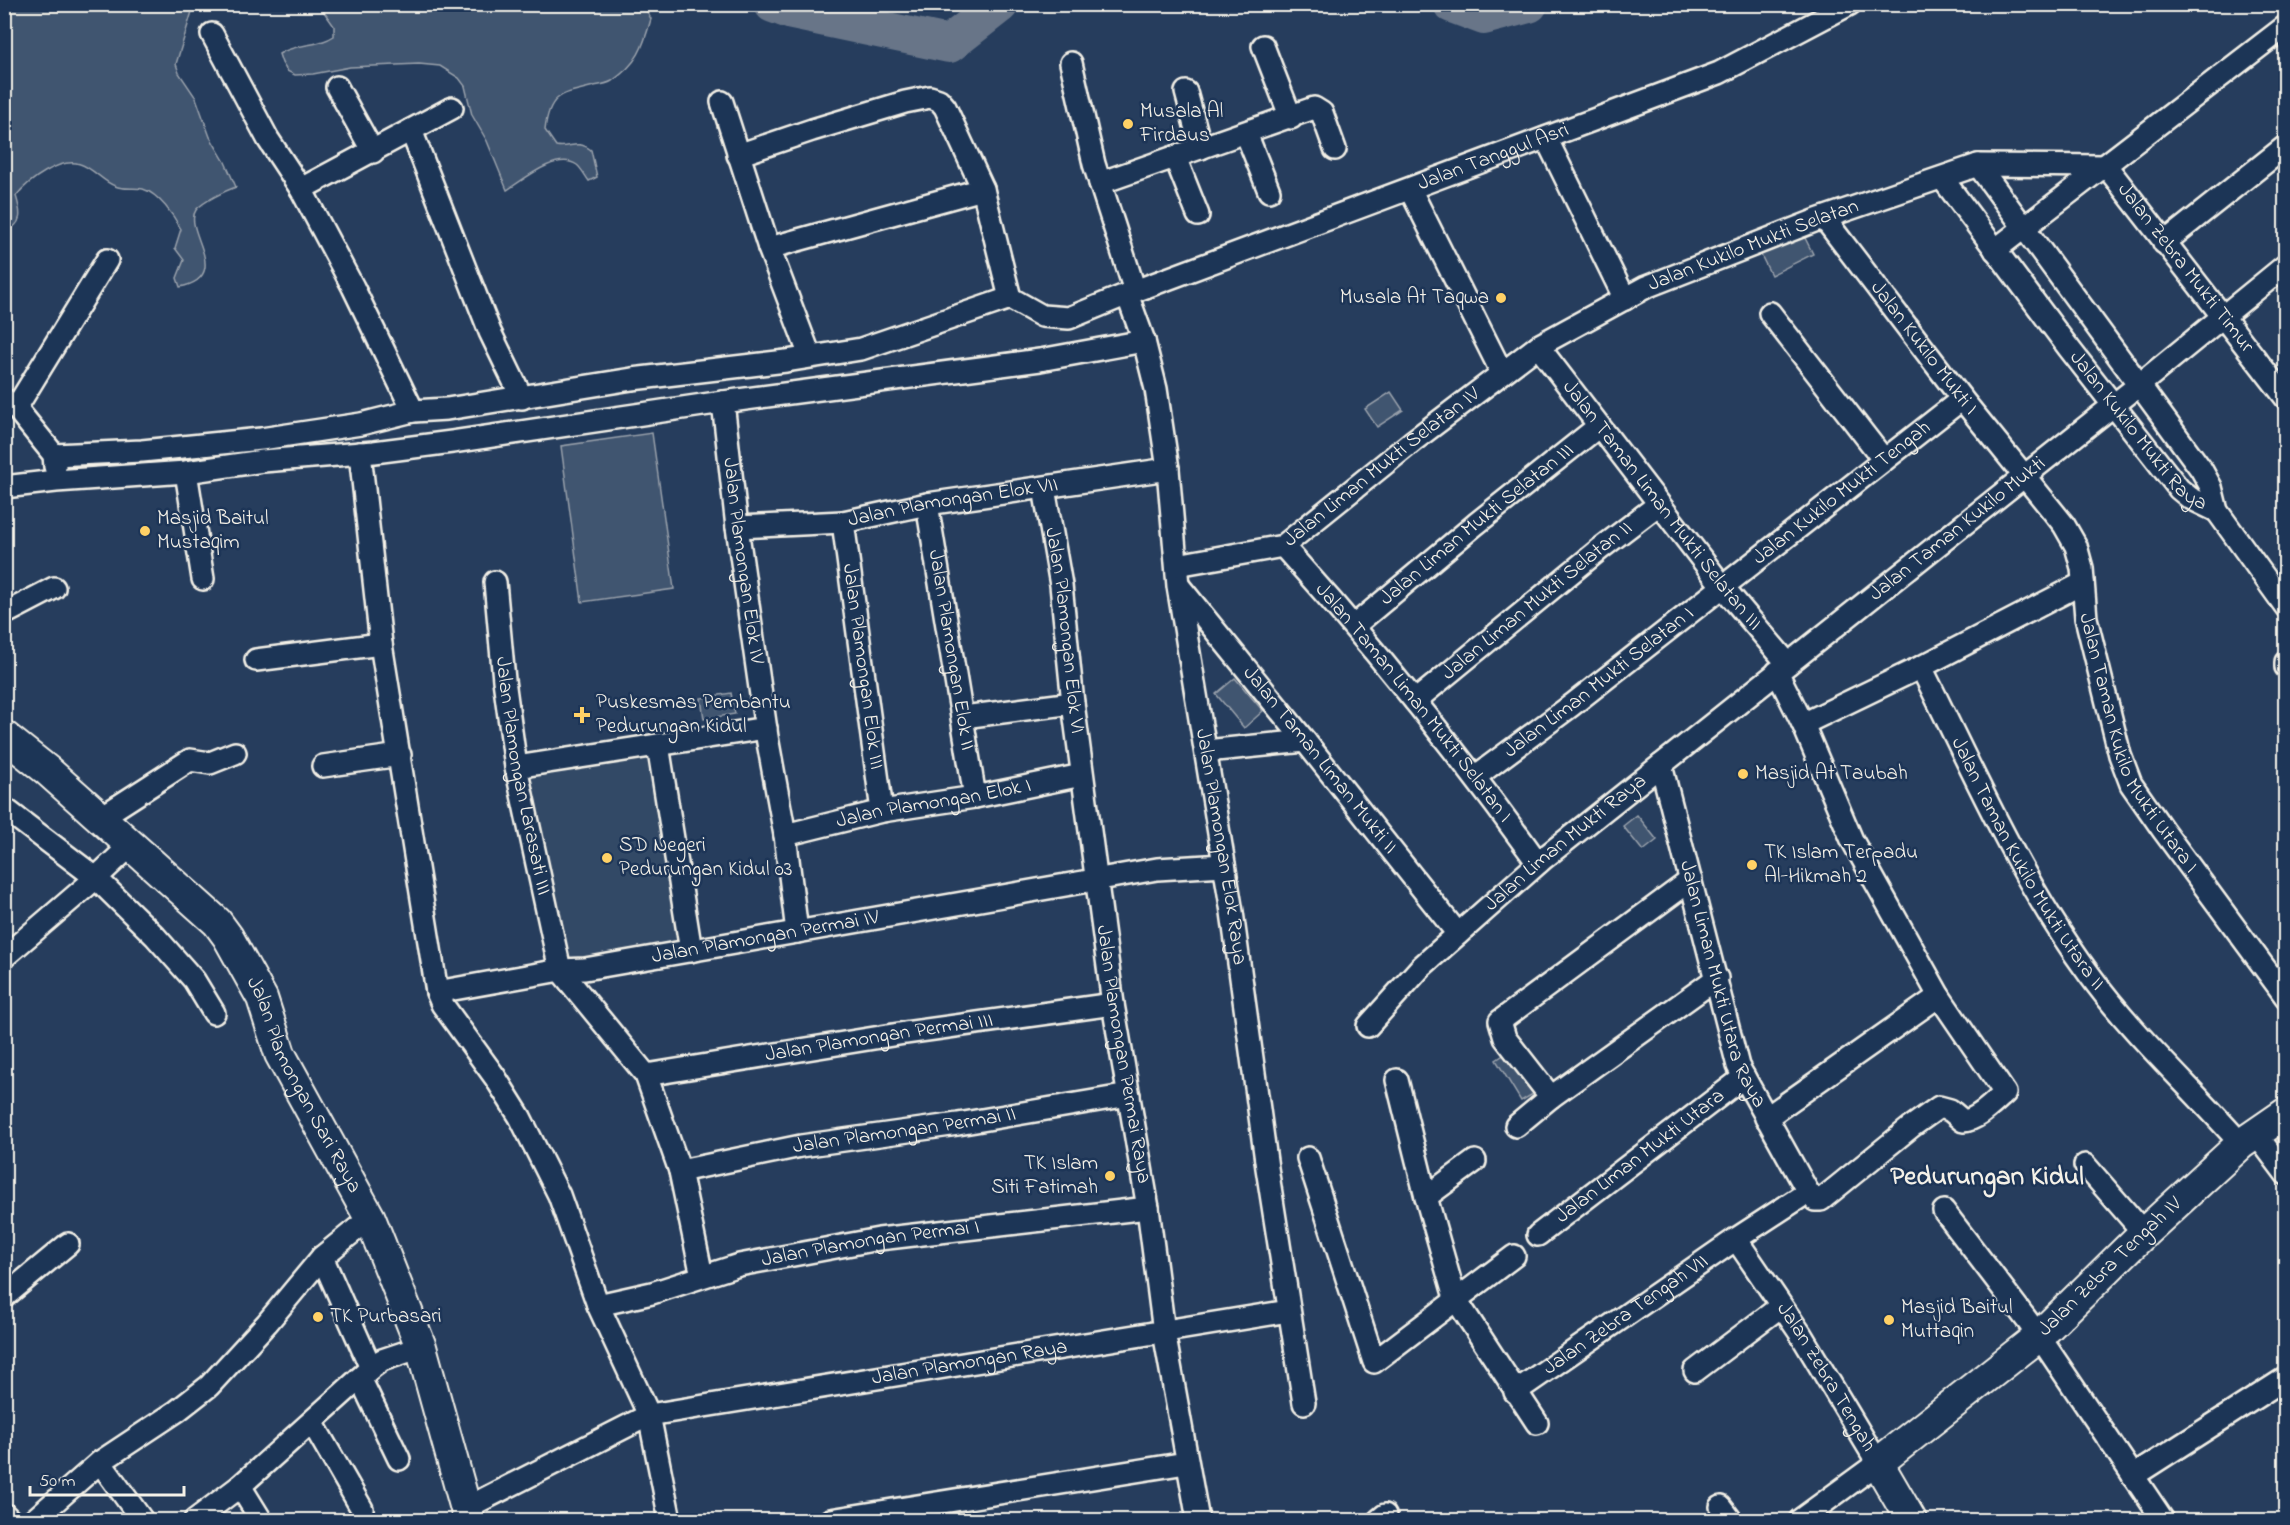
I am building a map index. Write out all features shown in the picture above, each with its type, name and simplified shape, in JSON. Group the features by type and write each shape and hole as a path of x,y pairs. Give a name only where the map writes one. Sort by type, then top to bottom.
{"street":[{"name":"Jalan Tanggul Asri","path":"1010,298 1042,316 1069,318 1719,73 1850,4"},
{"path":"1995,250 2286,26"},
{"path":"212,34 268,139 301,189 352,286 413,411"},
{"path":"1263,46 1291,118"},
{"name":"Jalan Plamongan Elok Raya","path":"1071,63 1100,183 1156,390 1168,469 1177,575 1224,865 1304,1403"},
{"path":"337,87 373,152"},
{"path":"1186,92 1201,148"},
{"path":"54,454 142,451 261,439 361,424 413,411 447,409 632,379 861,349 1010,298 983,189 945,107 939,100 930,97 905,102 738,155"},
{"path":"722,102 769,248 810,356"},
{"path":"301,189 452,108"},
{"path":"1100,183 1291,118 1314,108 1319,110 1335,149"},
{"path":"411,130 490,332 522,398"},
{"path":"1246,133 1269,191"},
{"path":"1546,138 1625,299"},
{"path":"2164,243 2286,146"},
{"path":"1175,157 1198,215"},
{"path":"1978,165 2106,166"},
{"name":"Jalan Kukilo Mukti Selatan","path":"1538,346 1646,287 1824,218 1978,165"},
{"name":"Jalan Kukilo Mukti Raya","path":"1978,165 2201,469 2211,487 2217,511"},
{"name":"Jalan Zebra Mukti Timur","path":"2106,166 2164,243 2284,391"},
{"name":"Jalan Kukilo Mukti Raya","path":"1942,178 2068,347 2179,489 2190,498 2217,511"},
{"path":"769,248 983,189"},
{"path":"1410,189 1502,373"},
{"name":"Jalan Kukilo Mukti I","path":"1824,218 1962,399 2024,476"},
{"path":"56,481 54,454 10,404 107,260"},
{"name":"Jalan Taman Kukilo Mukti","path":"1783,668 2286,265"},
{"path":"1770,313 1884,460"},
{"path":"4,487 186,472 263,461 452,442 723,402 1040,360 1144,341"},
{"name":"Jalan Liman Mukti Selatan IV","path":"1177,575 1283,546 1413,441 1538,346"},
{"name":"Jalan Taman Liman Mukti Selatan III","path":"1538,346 1783,668 1803,724 1851,840 1939,996 2005,1093 1973,1119 1967,1121 1959,1119 1950,1110 1939,1107 1821,1200 1817,1201 1808,1192"},
{"path":"861,349 867,384"},
{"name":"Jalan Kukilo Mukti Tengah","path":"1723,587 1962,399"},
{"name":"Jalan Plamongan Elok IV","path":"723,402 736,527 766,728 785,835 797,932"},
{"path":"447,409 452,442"},
{"name":"Jalan Liman Mukti Selatan III","path":"1355,625 1599,426"},
{"path":"360,453 381,644 437,992 442,1004 495,1077 520,1117 559,1195 598,1305 649,1415 670,1521"},
{"name":"Jalan Plamongan Elok VII","path":"736,527 843,522 927,504 1168,469"},
{"path":"186,472 202,579"},
{"name":"Jalan Taman Kukilo Mukti Utara I","path":"2024,476 2064,525 2076,546 2082,568 2086,618 2120,755 2132,784 2163,830 2286,997"},
{"name":"Jalan Plamongan Elok VI","path":"1044,488 1061,585 1072,703 1082,775"},
{"name":"Jalan Plamongan Elok II","path":"927,504 975,798"},
{"name":"Jalan Liman Mukti Selatan II","path":"1415,701 1600,549 1659,504"},
{"path":"2217,511 2286,607"},
{"name":"Jalan Plamongan Elok III","path":"843,522 882,811"},
{"name":"Jalan Taman Liman Mukti Selatan I","path":"1283,546 1355,625 1475,777 1538,863"},
{"name":"Jalan Taman Liman Mukti II","path":"1177,575 1458,934"},
{"name":"Jalan Plamongan Larasati III","path":"495,582 516,767 560,970"},
{"path":"1803,724 1921,667 2083,583"},
{"name":"Jalan Liman Mukti Selatan I","path":"1475,777 1572,705 1723,587"},
{"path":"4,614 54,588"},
{"path":"256,660 381,644"},
{"path":"2286,662 2286,667"},
{"name":"Jalan Taman Kukilo Mukti Utara II","path":"1921,667 2044,909 2090,976 2172,1072 2286,1174"},
{"name":"Jalan Liman Mukti Raya","path":"1368,1026 1422,967 1538,863 1783,668"},
{"path":"963,717 1072,703"},
{"path":"516,767 766,728"},
{"name":"Jalan Plamongan Sari Raya","path":"4,736 48,771 217,922 228,937 262,998 280,1054 370,1218 468,1514"},
{"path":"1206,751 1305,741"},
{"path":"658,745 692,951"},
{"path":"100,818 190,760 210,763 235,753"},
{"path":"323,766 400,755"},
{"name":"Jalan Liman Mukti Utara Raya","path":"1661,765 1738,1066 1808,1192"},
{"name":"Jalan Plamongan Elok I","path":"785,835 882,811 975,798 1082,775"},
{"name":"Jalan Plamongan Permai Raya","path":"1082,775 1113,1004 1148,1208 1164,1332 1198,1521"},
{"path":"4,808 96,878 155,936 194,980 214,1013"},
{"path":"4,957 131,845"},
{"name":"Jalan Plamongan Permai IV","path":"437,992 560,970 585,969 692,951 1156,869 1224,865"},
{"path":"1551,1097 1505,1038 1500,1021 1691,880"},
{"path":"560,970 646,1075 680,1171 702,1276"},
{"path":"1516,1126 1551,1097 1717,978"},
{"path":"1766,1118 1939,996"},
{"name":"Jalan Plamongan Permai III","path":"646,1075 905,1033 1113,1004"},
{"name":"Jalan Liman Mukti Utara","path":"1538,1235 1744,1077"},
{"path":"1396,1080 1455,1298 1536,1423"},
{"name":"Jalan Plamongan Permai II","path":"680,1171 801,1146 958,1124 1129,1095"},
{"name":"Jalan Zebra Tengah IV","path":"1878,1463 2039,1336 2144,1233 2248,1139 2286,1113"},
{"path":"1308,1158 1374,1362 1455,1298 1514,1256"},
{"path":"1426,1197 1475,1161"},
{"path":"2085,1165 2144,1233"},
{"name":"Jalan Zebra Tengah VII","path":"1515,1392 1808,1192"},
{"name":"Jalan Plamongan Permai I","path":"598,1305 652,1293 739,1264 879,1239 1148,1208"},
{"path":"1944,1211 2039,1336 2102,1426 2163,1521"},
{"path":"34,1521 100,1462 177,1411 209,1386 267,1323 322,1257 370,1218"},
{"name":"Jalan Zebra Tengah","path":"1736,1239 1781,1306 1911,1521"},
{"path":"4,1297 68,1244"},
{"path":"322,1257 371,1368 399,1459"},
{"path":"1695,1371 1781,1306"},
{"name":"Jalan Plamongan Raya","path":"468,1514 649,1415 1289,1311"},
{"path":"195,1521 240,1486 371,1368 413,1350"},
{"path":"2133,1476 2286,1378"},
{"path":"312,1422 362,1509"},
{"path":"100,1462 142,1521"},
{"path":"830,1521 1186,1463"},
{"path":"1800,1521 1878,1463"},
{"path":"240,1486 261,1521"},
{"path":"4,1514 10,1521"}],"shaded area":[{"path":"5,4 194,5 176,64 179,73 196,98 210,137 236,187 221,193 196,210 195,229 205,263 203,273 196,281 180,287 177,278 184,260 175,248 181,229 160,200 143,189 122,188 111,184 80,164 63,164 54,167 28,184 16,196 20,213 18,222 5,231"},
{"path":"643,4 651,19 642,47 634,61 610,82 565,94 554,102 547,118 545,130 556,146 581,145 591,150 597,177 589,181 577,165 560,162 540,168 507,190 487,141 472,115 465,86 459,78 440,66 419,64 350,67 295,75 287,71 279,54 334,36 334,26 319,5"},
{"path":"1801,230 1813,254 1771,275 1759,251"},
{"path":"1391,392 1403,410 1377,427 1365,409"},
{"path":"652,433 674,589 582,602 561,446"},
{"path":"1235,678 1263,711 1244,728 1216,694"},
{"path":"731,693 735,714 704,719 701,698"},
{"name":"SD Negeri Pedurungan Kidul 03","path":"654,756 686,944 563,965 525,773"},
{"path":"1637,815 1657,840 1643,851 1623,826"},
{"path":"1508,1052 1533,1094 1521,1101 1496,1060"}],"waterway":[{"path":"773,4 792,11 949,44 1000,4"},
{"path":"1452,4 1484,16 1529,4"}],"place":[{"name":"Musala Al Firdaus","path":"1128,124"},
{"name":"Musala At Taqwa","path":"1501,298"},
{"name":"Masjid Baitul Mustaqim","path":"145,531"},
{"name":"Puskesmas Pembantu Pedurungan Kidul","path":"582,715"},
{"name":"Masjid At Taubah","path":"1743,774"},
{"name":"SD Negeri Pedurungan Kidul 03","path":"607,858"},
{"name":"TK Islam Terpadu Al-Hikmah 2","path":"1752,865"},
{"name":"TK Islam Siti Fatimah","path":"1110,1176"},
{"name":"TK Purbasari","path":"318,1317"},
{"name":"Masjid Baitul Muttaqin","path":"1889,1320"}],"district":[{"name":"Pedurungan Kidul","path":"1987,1177"}]}
